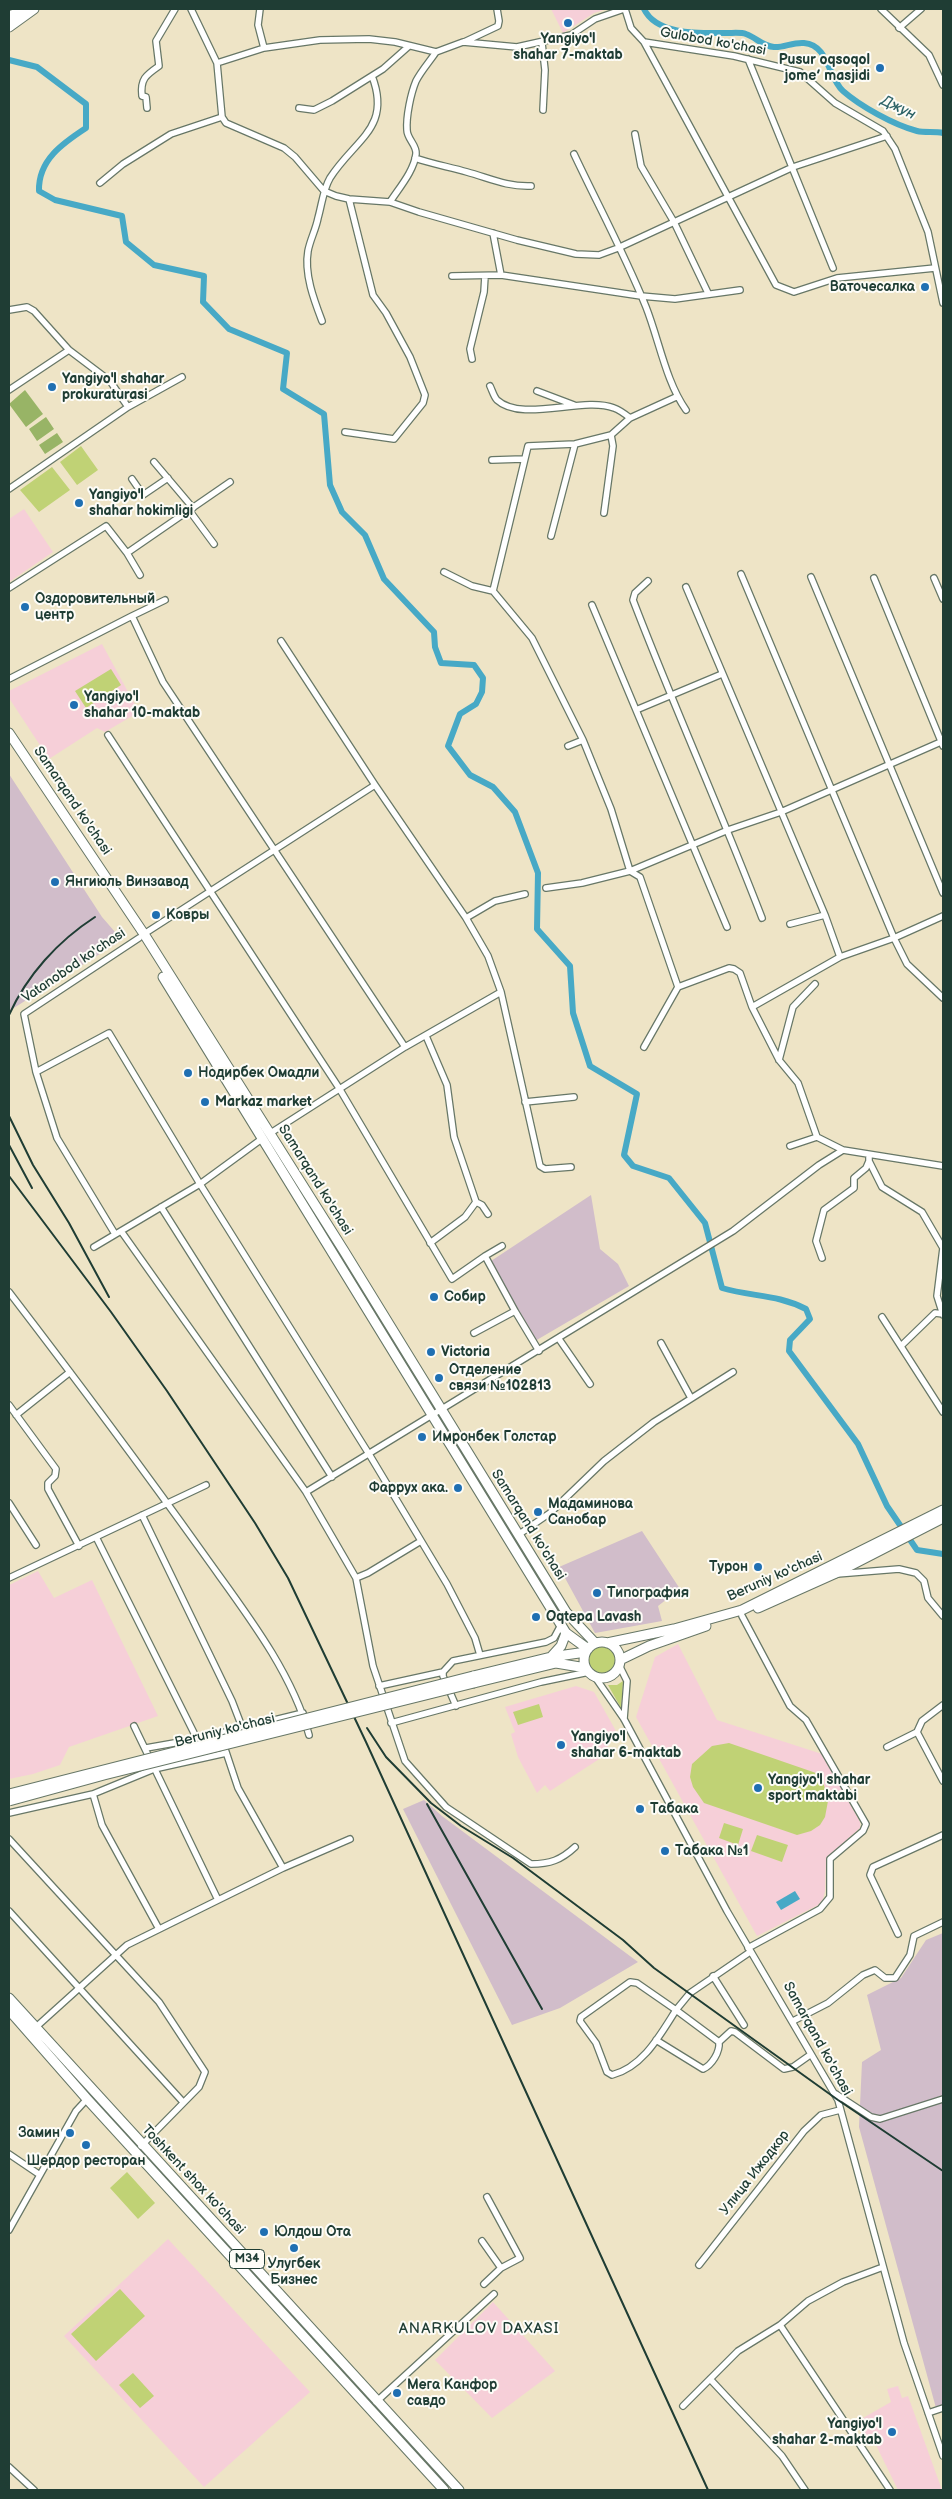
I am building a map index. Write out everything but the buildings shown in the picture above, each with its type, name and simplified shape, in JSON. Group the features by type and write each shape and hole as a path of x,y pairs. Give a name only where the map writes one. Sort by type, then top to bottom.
{"main road":[{"path":"9,16 28,9"},
{"path":"10,27 34,9"},
{"name":"Samarqand ko'chasi","path":"9,733 141,936 590,1648"},
{"name":"Samarqand ko'chasi","path":"9,743 141,936"},
{"name":"Samarqand ko'chasi","path":"266,1136 432,1414 552,1606 564,1629 590,1648"},
{"name":"Beruniy ko'chasi","path":"9,1794 474,1680 556,1663 590,1672 601,1678 612,1675 620,1662 657,1643 742,1616 922,1525 943,1510"},
{"name":"Beruniy ko'chasi","path":"922,1525 943,1518"},
{"name":"Beruniy ko'chasi","path":"9,1801 474,1680 551,1657 607,1643 674,1630 742,1610 832,1571"},
{"path":"551,1657 561,1646 564,1629"},
{"path":"607,1643 616,1649 620,1662"},
{"path":"590,1648 590,1672"},
{"name":"Toshkent shox ko'chasi","path":"9,1998 141,2146 459,2490"},
{"name":"Toshkent shox ko'chasi","path":"9,2010 87,2099 444,2490"}],"street":[{"path":"147,108 146,97 142,96 140,84 144,77 159,66 156,41 175,9"},
{"path":"190,9 210,45 217,63 222,117 234,128 284,148 295,157 324,191 349,200 390,202 494,233 576,254 599,255 618,248 793,167 887,136"},
{"path":"260,9 258,25 264,48"},
{"path":"217,63 264,48 320,40 369,39 436,52 496,28 499,22 497,9"},
{"path":"463,42 503,47 542,43 571,35 595,19 624,9"},
{"name":"Gulobod ko'chasi","path":"624,9 631,28 644,42 748,59 805,74 835,103 887,136 895,149 928,232 943,303"},
{"path":"882,9 899,28 929,55 943,85"},
{"path":"899,28 921,9"},
{"path":"644,42 772,281 781,288 802,291 837,278 935,268"},
{"path":"542,43 545,70 543,110"},
{"path":"299,108 318,108 372,76 402,54 409,46"},
{"path":"390,202 406,178 415,158 416,150 408,138 408,116 416,81 436,52"},
{"path":"748,59 833,268"},
{"path":"322,321 312,294 308,252 324,191 330,178 353,147 373,127 379,99 372,76"},
{"path":"100,183 123,164 171,134 222,117"},
{"path":"635,134 640,166 674,222 708,293"},
{"path":"574,154 641,296 658,338 676,396 686,410"},
{"path":"415,158 440,167 467,172 500,183 518,187 531,186"},
{"path":"345,432 394,438 423,403 425,395 410,357 386,313 373,295 349,200"},
{"path":"494,233 501,275"},
{"path":"452,276 501,275 641,296 676,299 740,290"},
{"path":"472,359 470,349 484,292 485,276"},
{"path":"9,310 22,307 31,309 69,350 110,381 128,407"},
{"path":"9,390 69,350"},
{"path":"9,489 128,407 182,377"},
{"path":"490,386 496,399 509,407 526,410 576,406 612,407 630,418"},
{"path":"537,391 576,406"},
{"path":"493,591 526,449 532,444 574,444 611,434 630,418 676,396"},
{"path":"604,513 613,446 611,434"},
{"path":"552,536 574,444"},
{"path":"492,460 523,459"},
{"path":"154,462 191,509 214,544"},
{"path":"132,479 144,496 168,478"},
{"path":"127,553 230,482"},
{"path":"9,588 106,526 127,553 140,575"},
{"path":"444,572 472,586 493,591 532,638 583,740 611,809 630,870 640,878 678,987"},
{"path":"741,574 894,938 907,964 943,998"},
{"path":"811,577 943,893"},
{"path":"546,888 582,883 630,870 728,830 781,812 943,743 874,578"},
{"path":"934,578 943,600"},
{"path":"648,581 635,593 633,600 670,695 728,830 762,918"},
{"path":"686,587 825,915 840,957"},
{"path":"9,679 165,600"},
{"path":"592,605 726,927"},
{"path":"132,616 163,682 273,852 405,1047"},
{"path":"281,641 375,785 466,918 488,956 501,992 540,1166 545,1169 571,1167"},
{"path":"636,710 722,674"},
{"path":"108,735 339,1088 452,1279 502,1246"},
{"path":"568,746 583,740"},
{"name":"Vatanobod ko'chasi","path":"375,785 24,1014 36,1072 56,1138 118,1233 306,1492 356,1578 373,1666 405,1761 446,1807 532,1864 548,1864 566,1856 575,1847"},
{"path":"466,918 495,901 525,894"},
{"path":"790,924 825,915"},
{"path":"752,1007 840,957 894,938 943,916"},
{"path":"644,1047 678,987 728,968 734,969 740,973 752,1007 779,1060 798,1083 817,1138"},
{"path":"779,1060 793,1007 815,984"},
{"path":"94,1247 200,1184 266,1136 339,1088 405,1047 501,992"},
{"path":"36,1072 109,1033 200,1184 421,1540 475,1638 480,1655"},
{"path":"426,1036 447,1085 454,1137 476,1202 482,1205 488,1214"},
{"path":"525,1102 574,1097"},
{"path":"790,1146 817,1138 842,1150 869,1158 943,1166"},
{"path":"306,1492 733,1231 819,1165 842,1150"},
{"path":"869,1158 882,1187 922,1212 943,1248 940,1296 943,1314 934,1313 901,1346"},
{"path":"822,1258 816,1241 824,1210 854,1188 854,1178 866,1168 869,1158"},
{"path":"430,1243 464,1217 476,1202"},
{"path":"161,1207 332,1476"},
{"path":"485,1256 539,1351"},
{"path":"9,1292 166,1502 229,1590 281,1669 303,1713 309,1735"},
{"path":"474,1333 515,1311"},
{"path":"882,1317 943,1412"},
{"path":"559,1339 590,1384"},
{"path":"661,1343 692,1398"},
{"path":"16,1415 70,1372"},
{"path":"518,1535 550,1513 604,1462 654,1422 733,1372"},
{"path":"9,1405 56,1469 55,1476 48,1483 48,1489 79,1546"},
{"path":"9,1578 79,1546 166,1502 206,1485"},
{"path":"9,1503 36,1545"},
{"path":"142,1515 232,1701 242,1727"},
{"path":"96,1537 197,1739"},
{"path":"356,1578 368,1573 421,1540"},
{"path":"832,1571 899,1569 916,1573 924,1581 928,1598 943,1616"},
{"path":"656,2040 703,2069 710,2066 720,2047 719,2042 676,2010 637,1983 630,1982 581,2017 580,2022 596,2043 607,2072 612,2075 626,2071 656,2040 676,2010 690,1994 749,1950 820,1909 830,1897 830,1859 863,1831 866,1824 806,1720 790,1706 742,1616"},
{"path":"379,1686 443,1672 453,1662 546,1642 564,1629"},
{"path":"620,1662 627,1681 624,1719"},
{"path":"443,1672 456,1706"},
{"name":"Samarqand ko'chasi","path":"590,1672 624,1719 749,1950 838,2100 883,2267 943,2456"},
{"name":"Beruniy ko'chasi","path":"391,1723 542,1682 590,1672"},
{"path":"887,1747 918,1732 922,1721 943,1705"},
{"path":"146,1748 221,1734 242,1727 303,1713"},
{"path":"134,1726 218,1900"},
{"path":"918,1732 943,1781"},
{"path":"221,1734 238,1788 283,1868"},
{"path":"9,1813 93,1794 154,1769 226,1753"},
{"path":"93,1794 102,1826 159,1929"},
{"path":"898,1934 870,1875 873,1867 943,1835"},
{"path":"35,2028 127,1946 283,1868 350,1838"},
{"path":"9,1839 159,2002 205,2072 199,2086 141,2146"},
{"path":"9,1911 183,2102"},
{"path":"792,2021 828,2003 864,1975 875,1970 885,1978 895,1978 910,1955 914,1936 943,1922"},
{"path":"713,1976 744,2025"},
{"path":"719,2042 731,2031 735,2032 784,2069 793,2067 810,2055"},
{"path":"832,2091 871,2117 880,2119 943,2099"},
{"path":"9,2230 76,2111 87,2099"},
{"name":"Улица Ижодкор","path":"699,2265 804,2131 821,2115 840,2110"},
{"path":"9,2154 40,2175"},
{"path":"484,2284 501,2268 520,2258 487,2196"},
{"path":"482,2241 501,2268"},
{"path":"683,2406 738,2351 780,2324 808,2301 843,2282 883,2267"},
{"path":"376,2402 494,2294"},
{"path":"780,2324 890,2490"},
{"path":"710,2379 782,2456 805,2490"},
{"path":"928,2413 943,2408"},
{"path":"9,2467 34,2490"}],"shaded area":[{"name":"Yangiyo'l shahar 7-maktab","path":"551,9 607,9 594,13 563,33"},
{"path":"24,509 53,552 9,582 9,519"},
{"name":"Yangiyo'l shahar 10-maktab","path":"102,644 139,712 105,732 97,728 49,759 9,698 9,691"},
{"path":"9,774 102,917 122,940 9,1011"},
{"path":"591,1195 600,1249 618,1264 629,1286 535,1341 491,1261"},
{"path":"642,1531 680,1589 658,1606 662,1621 595,1633 559,1567"},
{"path":"38,1571 54,1598 92,1580 158,1716 69,1747 60,1765 33,1774 9,1779 9,1585"},
{"name":"Yangiyo'l shahar sport maktabi","path":"678,1644 717,1720 822,1754 860,1822 860,1828 826,1858 825,1891 823,1899 818,1905 757,1936 636,1717 655,1657"},
{"name":"Yangiyo'l shahar 6-maktab","path":"576,1686 594,1692 616,1731 604,1738 610,1752 550,1791 545,1785 537,1793 518,1757 511,1734 515,1732 505,1707"},
{"path":"424,1800 442,1816 638,1962 560,2008 512,2025 403,1809"},
{"path":"943,1933 943,2404 936,2408 859,2127 862,2062 881,2050 867,1995 901,1978 926,1940"},
{"path":"168,2239 310,2392 204,2487 64,2336"},
{"path":"493,2302 555,2371 492,2418 435,2360"},
{"name":"Yangiyo'l shahar 2-maktab","path":"898,2386 902,2398 908,2396 942,2490 898,2490 875,2443 869,2445 856,2422 891,2402 887,2389"}],"green space":[{"path":"25,390 43,414 26,427 9,404"},
{"path":"46,417 54,429 37,441 29,429"},
{"path":"57,433 63,442 45,454 39,445"},
{"path":"81,446 98,470 77,485 60,462"},
{"path":"52,467 70,490 39,512 20,490"},
{"path":"111,669 121,685 86,708 75,691"},
{"path":"602,1646 612,1650 616,1660 612,1670 602,1674 592,1670 588,1660 592,1650"},
{"path":"623,1681 621,1708 608,1685 617,1685"},
{"path":"539,1704 543,1717 518,1725 513,1712"},
{"path":"729,1743 816,1773 823,1781 828,1801 825,1817 820,1825 811,1831 797,1835 704,1803 693,1787 690,1777 692,1764 712,1746"},
{"path":"724,1823 743,1829 738,1845 719,1838"},
{"path":"757,1835 788,1845 782,1862 751,1851"},
{"path":"127,2172 155,2203 138,2219 110,2188"},
{"path":"120,2289 145,2316 96,2361 71,2334"},
{"path":"133,2373 154,2396 140,2408 119,2385"}],"water":[{"path":"795,1891 800,1899 781,1910 776,1902"}],"waterway":[{"name":"Джун","path":"644,9 650,18 659,24 681,31 693,33 742,33 774,47 800,43 812,45 823,56 838,85 859,103 888,120 908,128 920,132 943,133"},
{"path":"9,60 37,67 86,104 86,128 61,146 47,161 40,180 39,191 55,200 122,216 126,242 154,265 204,276 203,302 229,329 287,353 283,389 324,414 330,485 342,512 365,535 384,579 434,632 435,647 441,663 474,665 483,678 482,692 476,704 460,714 448,746 470,775 493,787 515,812 538,873 537,929 570,966 573,1013 590,1066 637,1094 624,1155 633,1166 669,1178 705,1223 722,1288 775,1298 806,1309 810,1319 790,1340 789,1351 858,1444 887,1506 917,1550 943,1554"}],"railway":[{"path":"9,1015 25,986 45,960 68,937 95,917"},
{"path":"9,1116 33,1165 69,1223 109,1297"},
{"path":"9,1145 32,1188"},
{"path":"9,1176 111,1312 167,1391 255,1523 288,1578 366,1742 708,2490"},
{"path":"367,1728 386,1757 431,1803 461,1826 513,1858 623,1940 654,1968 838,2100 943,2171"},
{"path":"427,1804 542,2009"}],"place":[{"name":"Yangiyo'l shahar 7-maktab","path":"568,23"},
{"name":"Pusur oqsoqol jome’ masjidi","path":"880,68"},
{"name":"Ваточесалка","path":"925,287"},
{"name":"Yangiyo'l shahar prokuraturasi","path":"52,387"},
{"name":"Yangiyo'l shahar hokimligi","path":"79,503"},
{"name":"Оздоровительный центр","path":"25,607"},
{"name":"Yangiyo'l shahar 10-maktab","path":"74,705"},
{"name":"Янгиюль Винзавод","path":"55,882"},
{"name":"Ковры","path":"156,915"},
{"name":"Нодирбек Омадли","path":"188,1073"},
{"name":"Markaz market","path":"205,1102"},
{"name":"Собир","path":"434,1297"},
{"name":"Victoria","path":"431,1352"},
{"name":"Отделение связи №102813","path":"439,1378"},
{"name":"Имронбек Голстар","path":"422,1437"},
{"name":"Фаррух ака.","path":"458,1488"},
{"name":"Мадаминова Санобар","path":"538,1512"},
{"name":"Турон","path":"758,1567"},
{"name":"Типография","path":"597,1593"},
{"name":"Oqtepa Lavash","path":"536,1617"},
{"name":"Yangiyo'l shahar 6-maktab","path":"561,1745"},
{"name":"Yangiyo'l shahar sport maktabi","path":"758,1788"},
{"name":"Табака","path":"640,1809"},
{"name":"Табака №1","path":"665,1851"},
{"name":"Замин","path":"70,2133"},
{"name":"Шердор ресторан","path":"86,2145"},
{"name":"Юлдош Ота","path":"264,2232"},
{"name":"Улугбек Бизнес","path":"294,2248"},
{"name":"Мега Канфор савдо","path":"397,2393"},
{"name":"Yangiyo'l shahar 2-maktab","path":"892,2432"}],"district":[{"name":"ANARKULOV DAXASI","path":"479,2329"}]}
